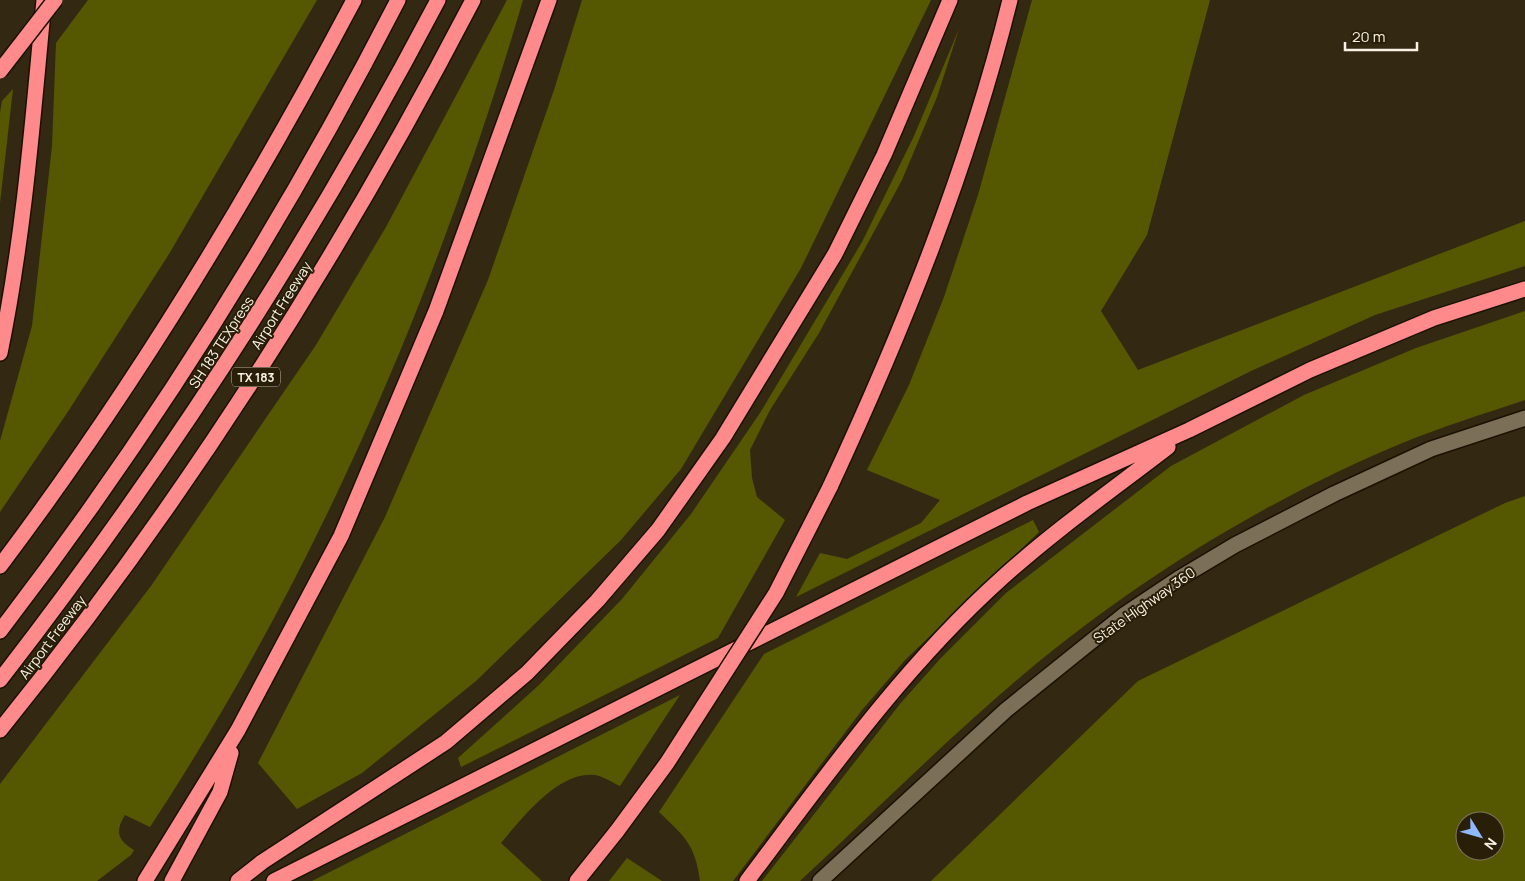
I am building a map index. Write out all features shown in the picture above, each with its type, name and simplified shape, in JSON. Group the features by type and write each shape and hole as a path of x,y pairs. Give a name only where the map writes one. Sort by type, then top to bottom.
{"highway":[{"path":"0,353 10,307 25,200 44,0"},
{"path":"0,70 55,0"},
{"path":"0,566 83,451 183,300 276,143 354,0"},
{"name":"SH 183 TEXpress","path":"0,631 90,510 206,336 301,180 398,0"},
{"name":"SH 183 TEXpress","path":"0,680 112,532 229,362 344,172 438,0"},
{"name":"Airport Freeway","path":"0,730 68,643 148,535 272,353 362,204 473,0"},
{"path":"145,881 238,730 341,536 436,311 549,0"},
{"path":"238,881 262,862 446,742 527,673 598,601 658,530 723,438 835,254 884,155 950,0"},
{"path":"577,881 667,763 776,592 830,487 874,391 923,272 965,153 1010,0"},
{"path":"274,881 1027,503 1189,430 1310,370 1434,318 1525,290"},
{"path":"747,881 881,706 950,628 1001,578 1045,541 1189,430"},
{"path":"172,881 220,792 238,730"}],"main road":[{"name":"State Highway 360","path":"820,881 1006,710 1124,616 1178,578 1235,545 1334,494 1431,449 1525,418"}],"shaded area":[{"path":"88,0 317,0 169,254 69,410 0,512 0,441 32,326 52,146 56,43"},
{"path":"507,0 523,0 489,109 412,323 367,427 319,530 267,632 210,730 150,827 125,815 120,826 119,835 124,843 134,850 131,855 97,881 0,881 0,784 151,586 316,345 386,227"},
{"path":"582,0 931,0 801,268 681,469 621,540 476,681 362,773 297,809 258,763 385,517 488,280 554,90"},
{"path":"1032,0 1210,0 1147,235 1101,311 1138,370 1525,221 1525,266 1375,315 1251,371 796,597 820,553 847,559 921,523 940,500 867,470 909,385 944,297 978,195"},
{"path":"959,29 937,97 902,180 819,333 770,410 750,450 752,478 757,497 785,520 718,638 461,767 458,758 539,685 622,599 691,514 760,413 862,242 914,136"},
{"path":"13,89 0,203 0,113 2,101"},
{"path":"1525,311 1525,400 1431,432 1349,466 1251,517 1203,545 1111,606 1024,674 938,750 800,881 762,881 900,704 940,659 1006,593 1171,466 1304,395 1416,348"},
{"path":"1525,496 1525,881 931,881 1138,681 1505,503"},
{"path":"1033,520 1039,532 905,660 862,710 733,881 700,881 692,850 676,828 659,812 764,654"},
{"path":"680,695 620,786 595,775 581,776 568,780 542,798 501,843 542,881 312,881"},
{"path":"627,858 662,881 609,881"}]}
